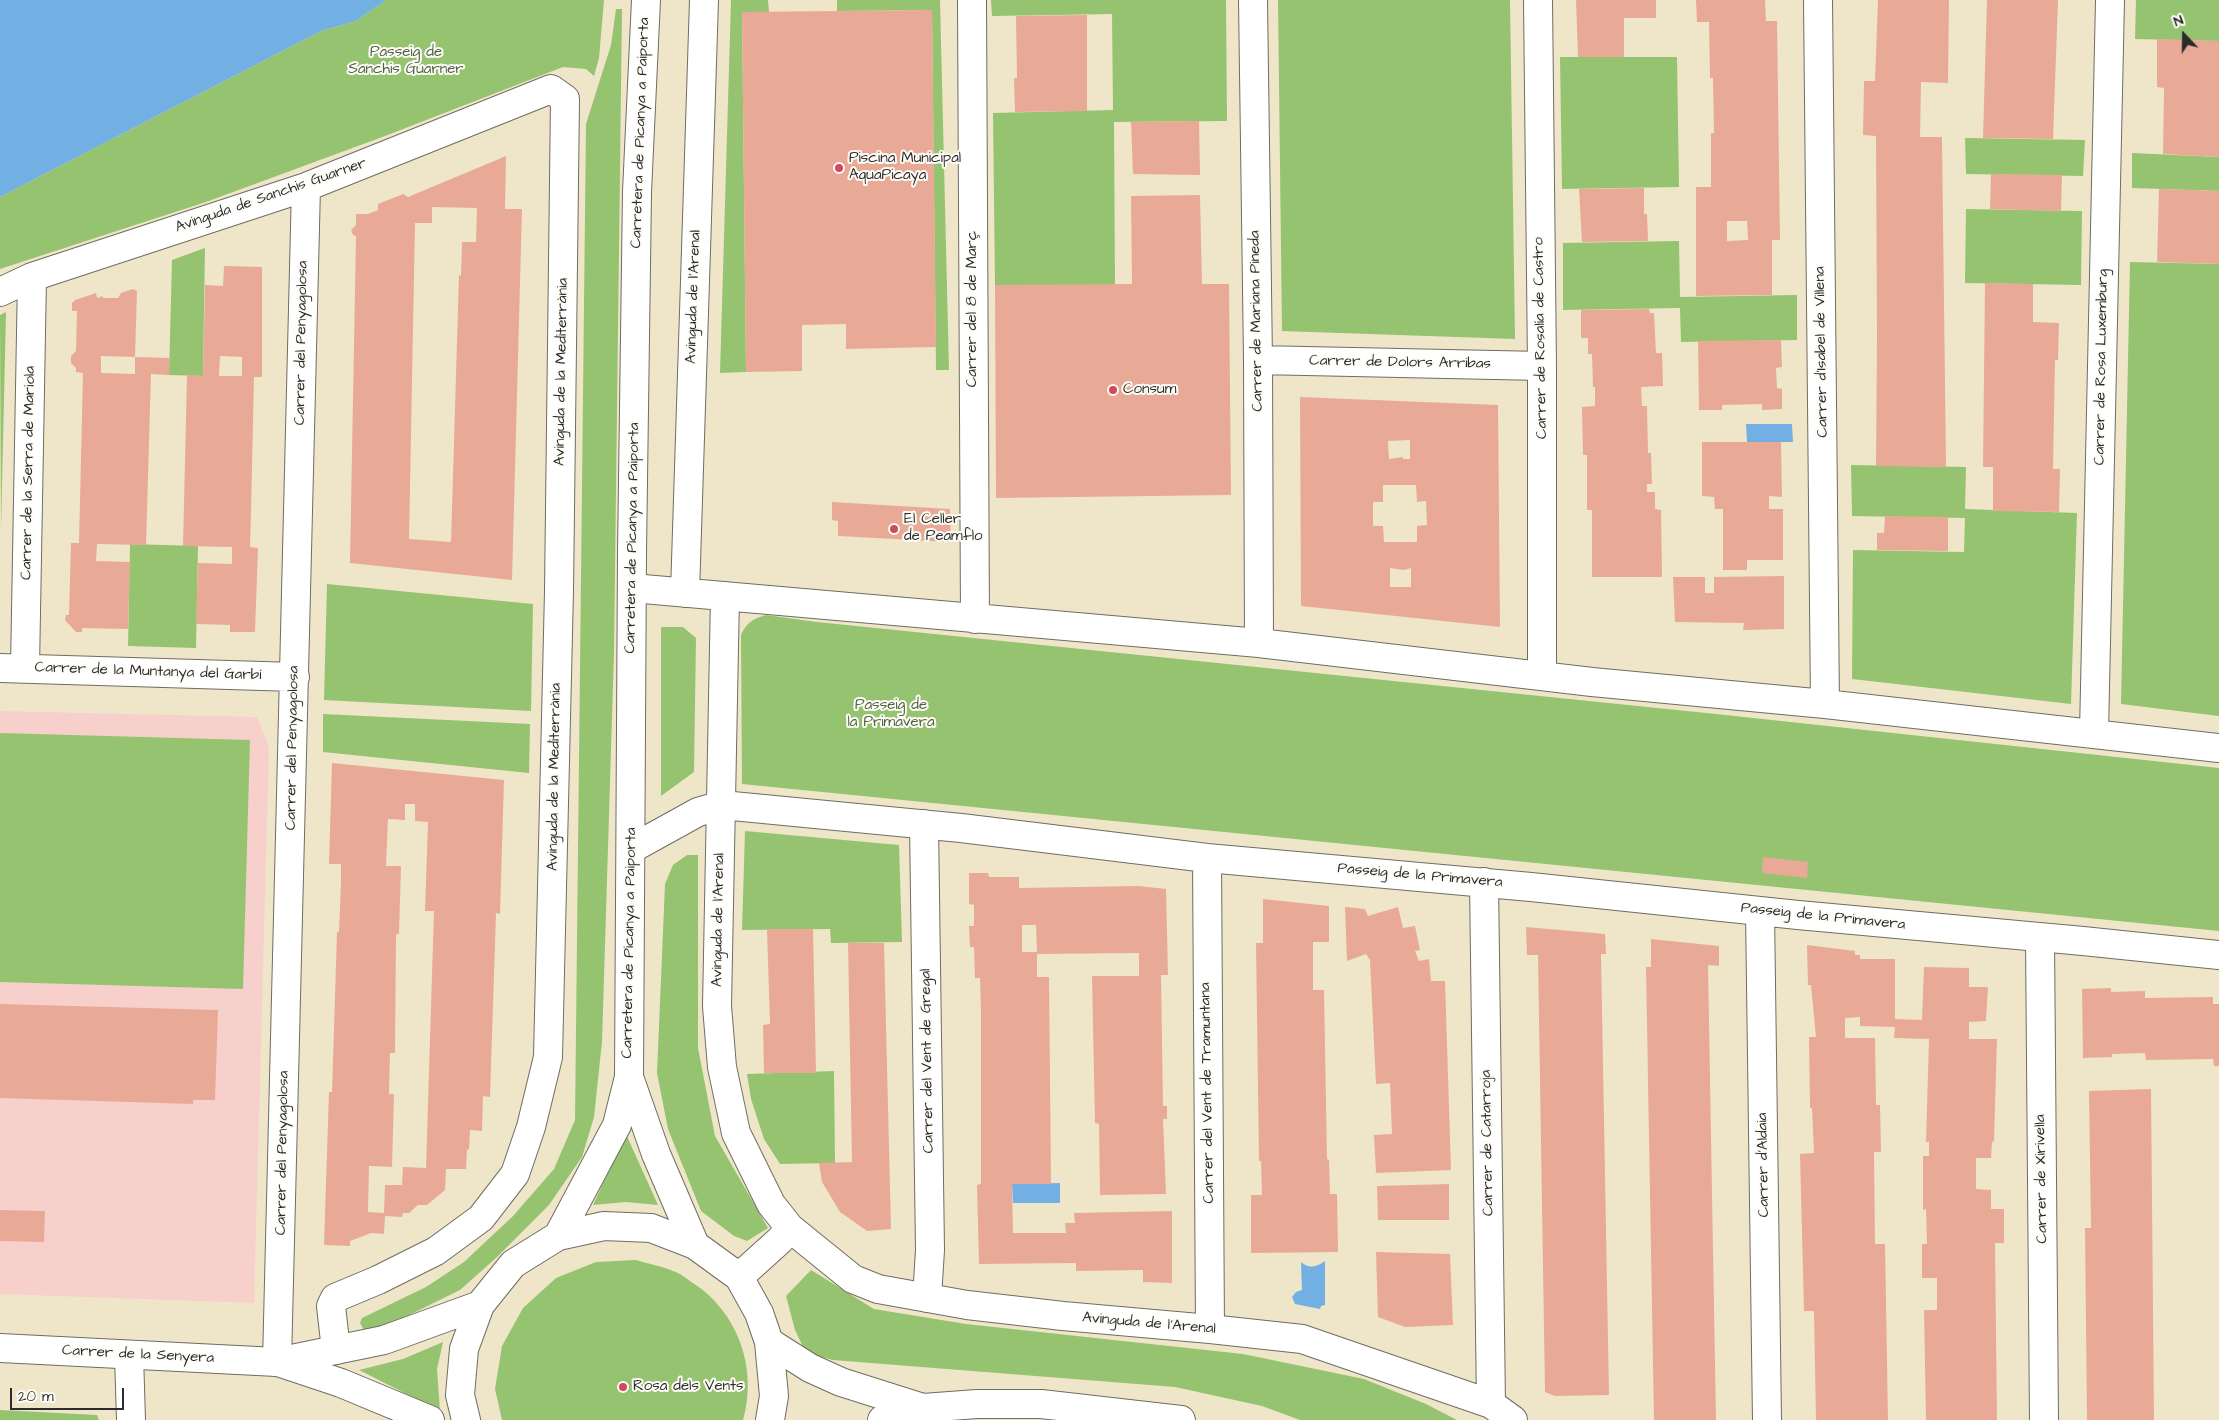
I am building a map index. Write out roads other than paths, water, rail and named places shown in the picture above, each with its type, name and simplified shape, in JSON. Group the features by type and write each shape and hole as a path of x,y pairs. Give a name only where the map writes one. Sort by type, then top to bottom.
{"street":[{"name":"Carretera de Picanya a Paiporta","path":"558,1236 617,1125 629,1077 637,192 646,0"},
{"name":"Avinguda de l'Arenal","path":"684,593 704,0"},
{"name":"Carrer del 8 de Març","path":"972,0 975,619"},
{"name":"Carrer de Mariana Pineda","path":"1253,0 1258,360 1259,643"},
{"name":"Carrer de Rosalía de Castro","path":"1538,0 1542,366 1542,676"},
{"name":"Carrer d'Isabel de Villena","path":"1818,0 1825,704"},
{"name":"Carrer de Rosa Luxemburg","path":"2094,733 2110,0"},
{"name":"Avinguda de Sanchis Guarner","path":"0,292 32,277 306,187 551,89 565,99"},
{"name":"Avinguda de la Mediterrània","path":"336,1350 331,1306 335,1298 378,1280 436,1251 480,1218 514,1174 531,1127 548,1056 559,601 565,99"},
{"name":"Carrer del Penyagolosa","path":"277,1362 306,187"},
{"name":"Carrer de la Serra de Mariola","path":"12,668 32,277"},
{"name":"Carrer de Dolors Arribas","path":"1258,360 1542,366"},
{"path":"632,588 1259,643 1542,676 1825,704 2219,748"},
{"name":"Avinguda de l'Arenal","path":"725,596 717,1006 722,1067 736,1133 772,1204 790,1228 853,1279 878,1289 927,1298 1063,1316 1302,1339 1491,1404 1513,1420"},
{"name":"Carrer de la Muntanya del Garbí","path":"12,668 295,677"},
{"name":"Passeig de la Primavera","path":"631,849 698,812 722,805 924,824 1207,858 1484,882 1760,911 2040,938 2083,940 2219,955"},
{"name":"Carrer del Vent de Gregal","path":"924,824 930,1250 927,1298"},
{"name":"Carrer del Vent de Tramuntana","path":"1207,858 1210,1329"},
{"name":"Carrer de Catarroja","path":"1484,882 1491,1404"},
{"name":"Carrer d'Aldaia","path":"1760,911 1767,1420"},
{"name":"Carrer de Xirivella","path":"2040,938 2044,1420"},
{"name":"Carretera de Picanya a Paiporta","path":"629,1077 656,1154 695,1245"},
{"path":"466,1420 460,1395 464,1349 480,1305 513,1264 558,1236 604,1226 651,1228 695,1245 739,1277 759,1313 769,1342 774,1396 770,1420"},
{"path":"739,1277 780,1240 790,1228"},
{"name":"Carrer de la Senyera","path":"0,1348 277,1362 384,1340 480,1305"},
{"path":"769,1342 810,1368 841,1382 923,1408"},
{"path":"129,1355 131,1420"},
{"name":"Carrer de la Senyera","path":"277,1362 341,1383 386,1410 430,1420"},
{"path":"882,1420 923,1408 977,1404 1041,1404 1181,1420"}],"water":[{"path":"0,0 386,0 356,21 321,31 0,197"},
{"path":"1746,424 1792,424 1793,442 1747,442"},
{"path":"1060,1183 1060,1203 1013,1203 1012,1184"},
{"path":"1325,1261 1325,1305 1321,1306 1320,1309 1295,1304 1292,1297 1296,1292 1302,1290 1301,1262 1307,1266 1313,1266"}],"place":[{"name":"Piscina Municipal AquaPicaya","path":"839,168"},
{"name":"Consum","path":"1113,390"},
{"name":"El Celler de Peamflo","path":"894,529"},
{"name":"Rosa dels Vents","path":"623,1387"}],"park label":[{"name":"Passeig de Sanchis Guarner","path":"406,62"}]}
